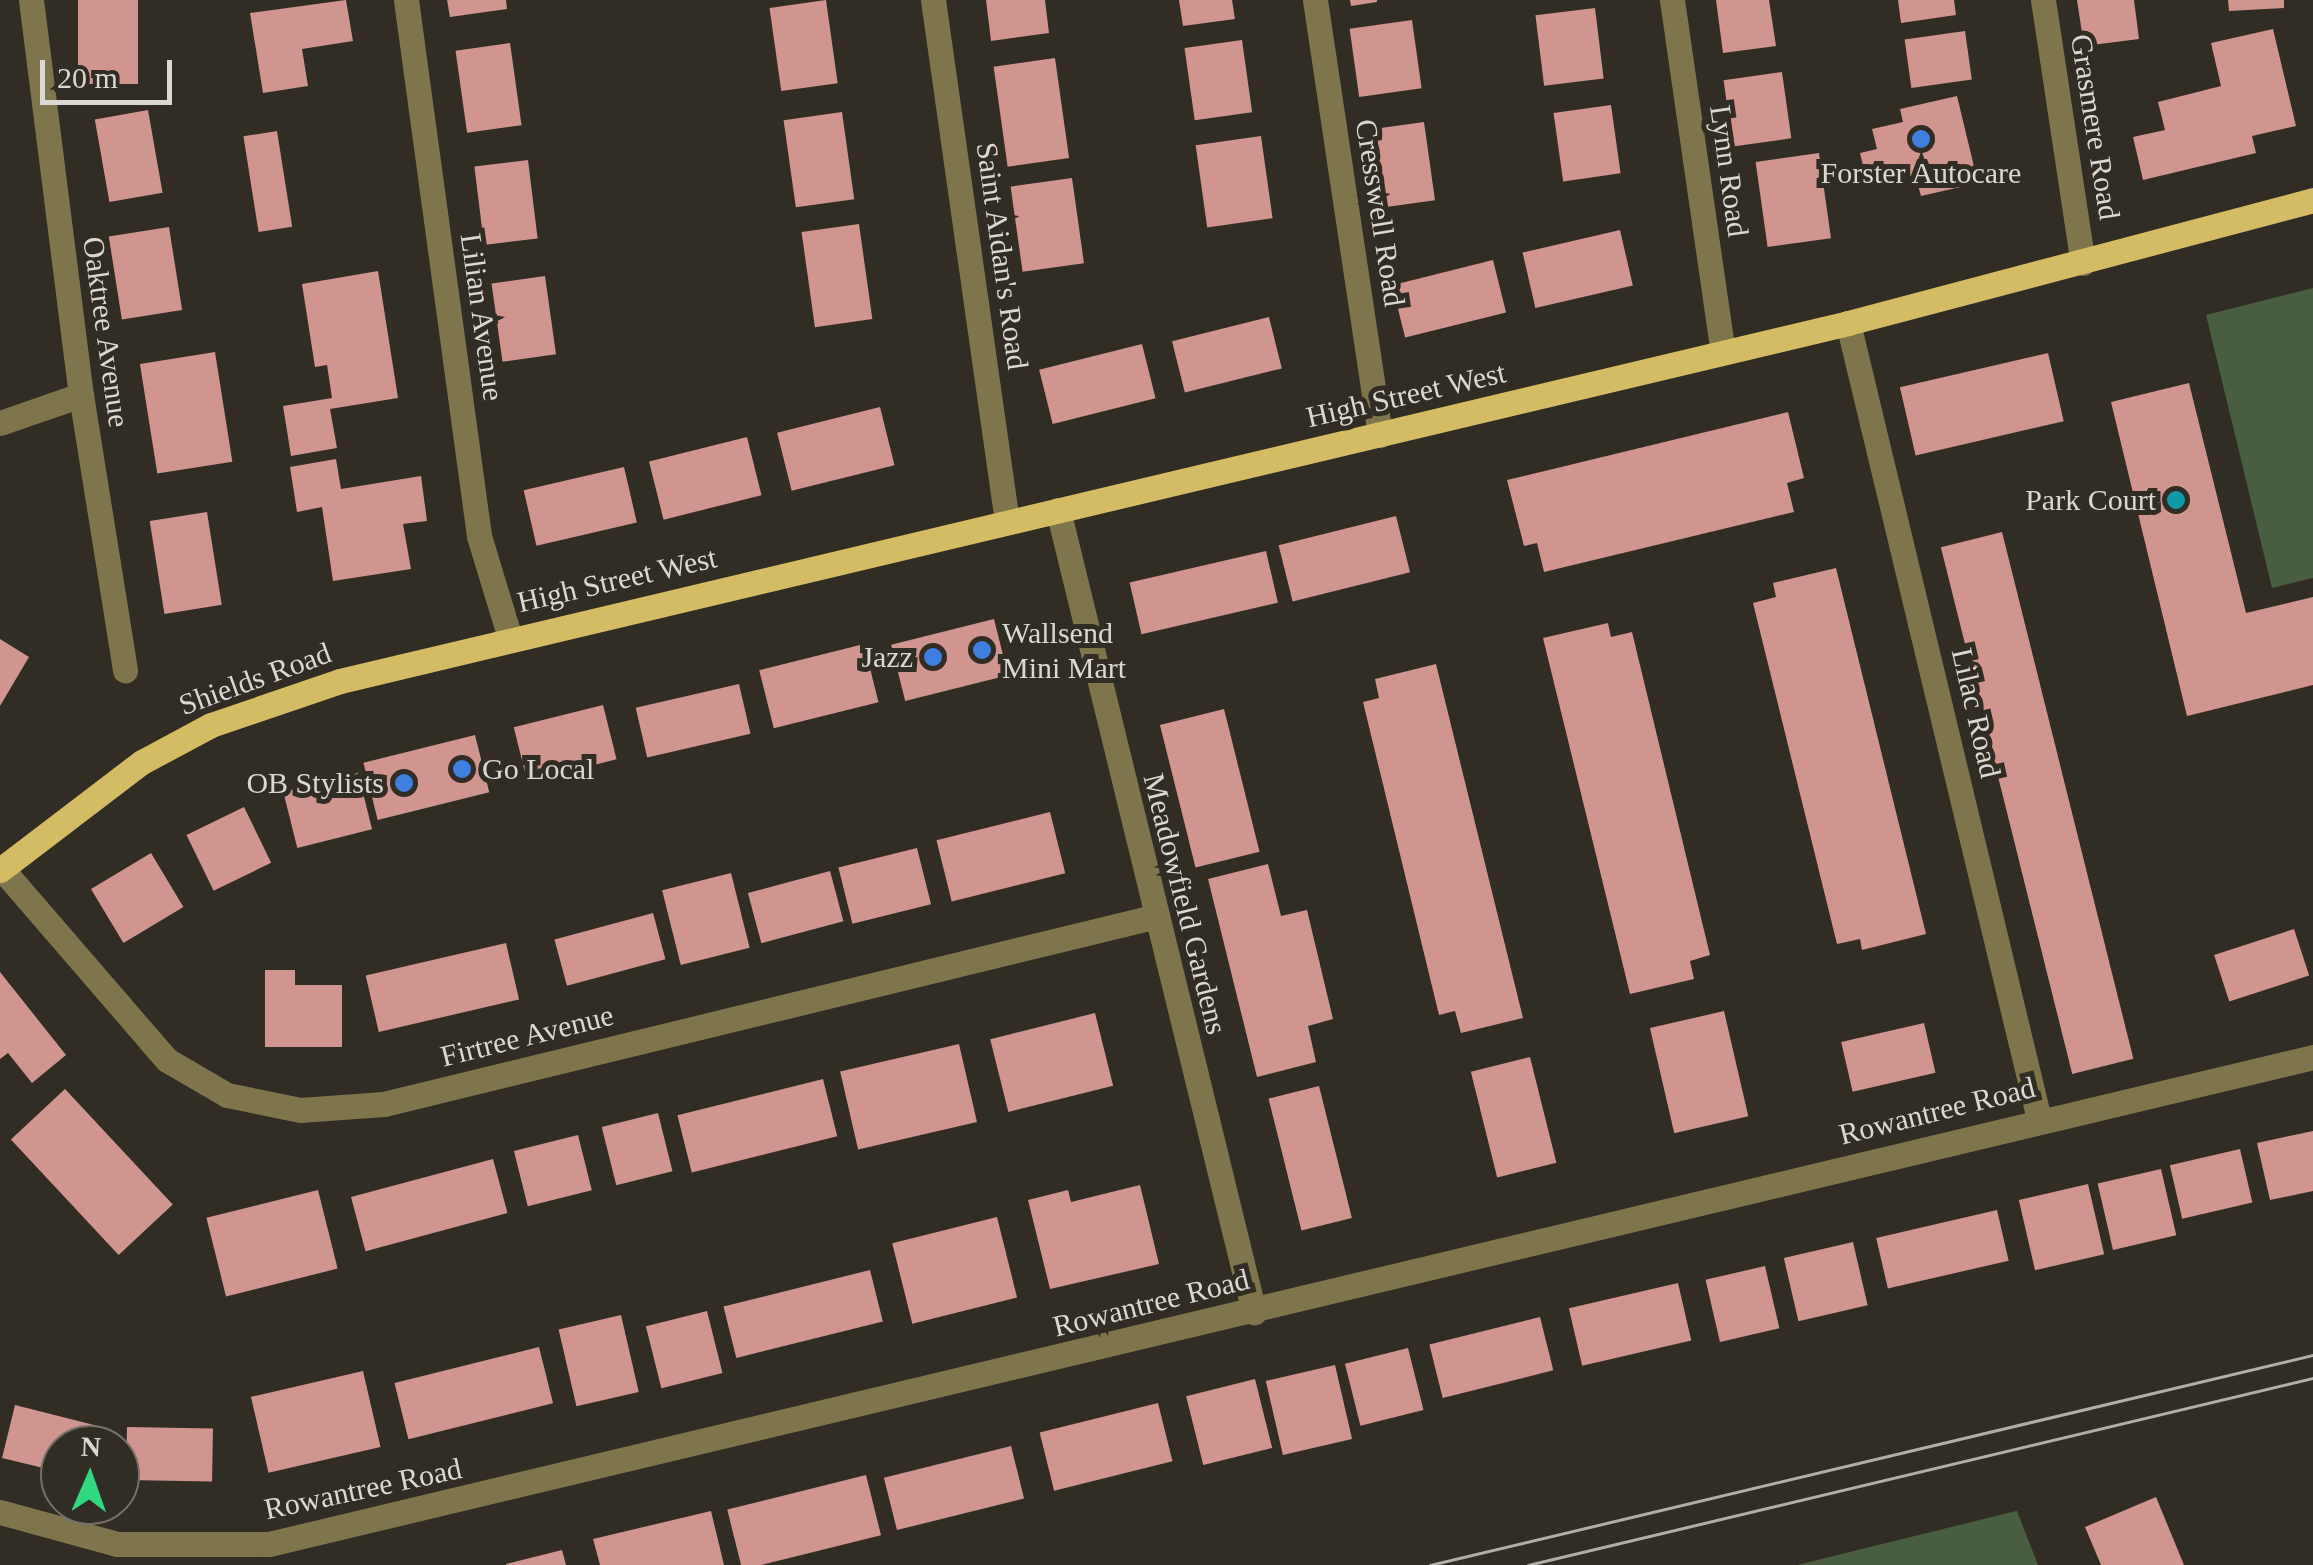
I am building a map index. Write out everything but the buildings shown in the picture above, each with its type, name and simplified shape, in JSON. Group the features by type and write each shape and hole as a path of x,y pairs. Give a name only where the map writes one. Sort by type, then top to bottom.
{"main road":[{"name":"High Street West","path":"510,638 1848,323 2083,264 2313,200"},
{"name":"Shields Road","path":"1,869 86,800 211,725 340,682 510,638"}],"street":[{"name":"Oaktree Avenue","path":"30,0 81,396 125,671"},
{"name":"Lilian Avenue","path":"406,0 479,536 510,638"},
{"name":"Saint Aidan's Road","path":"933,0 1007,522"},
{"name":"Cresswell Road","path":"1315,0 1380,435"},
{"name":"Lynn Road","path":"1672,0 1722,352"},
{"name":"Grasmere Road","path":"2043,0 2083,264"},
{"name":"Lilac Road","path":"1848,323 2039,1119"},
{"path":"0,423 81,396"},
{"name":"Meadowfield Gardens","path":"1058,510 1154,917 1254,1312"},
{"name":"Firtree Avenue","path":"1,869 167,1060 227,1094 300,1110 384,1104 1154,917"},
{"name":"Rowantree Road","path":"0,1512 117,1544 269,1544 1254,1312 2039,1119 2313,1056"}],"green space":[{"path":"2313,288 2313,578 2272,588 2206,315"},
{"path":"2016,1511 2038,1565 1797,1565"}],"tram line":[{"path":"1430,1565 2313,1355"},
{"path":"1528,1565 2313,1378"}],"place":[{"name":"Forster Autocare","path":"1921,139"},
{"name":"Park Court","path":"2176,500"},
{"name":"Wallsend Mini Mart","path":"982,650"},
{"name":"Jazz","path":"933,657"},
{"name":"Go Local","path":"462,769"},
{"name":"OB Stylists","path":"404,783"}]}
